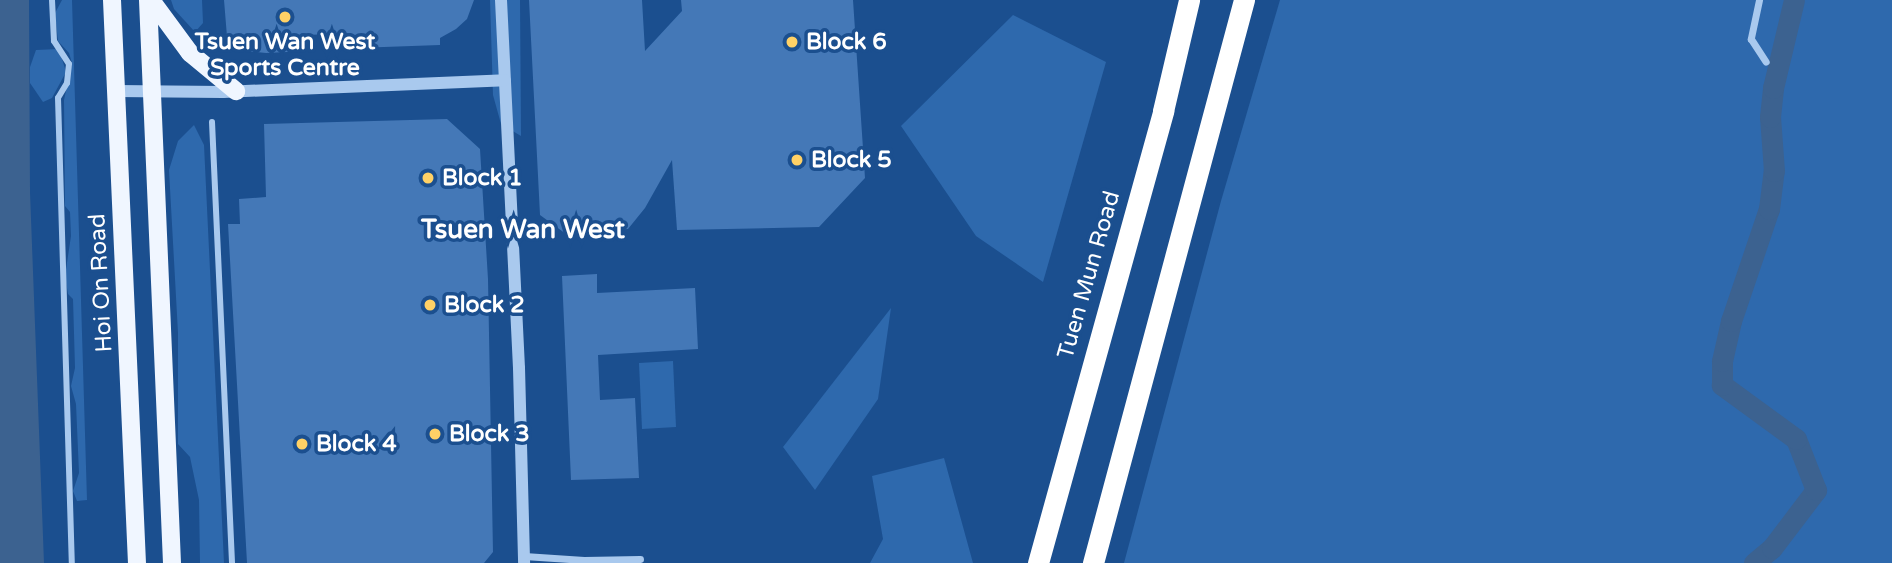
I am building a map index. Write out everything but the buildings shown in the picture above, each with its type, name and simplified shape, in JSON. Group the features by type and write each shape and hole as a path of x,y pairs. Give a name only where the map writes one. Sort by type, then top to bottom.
{"highway":[{"name":"Tuen Mun Road","path":"1038,563 1163,111 1189,0"},
{"path":"1093,563 1244,0"}],"main road":[{"name":"Hoi On Road","path":"112,0 137,563"},
{"path":"149,0 150,90 172,563"},
{"path":"149,0 190,54 236,91"}],"street":[{"path":"52,0 54,41 69,64 67,83 58,99 72,563"},
{"path":"501,0 519,368 524,560 640,559"},
{"path":"1759,0 1751,39 1766,62"},
{"path":"116,91 236,91 505,80"},
{"path":"212,122 232,563"}],"shaded area":[{"path":"0,0 29,0 30,192 44,563 0,563"},
{"path":"62,0 72,0 87,500 77,501 73,491 79,473 76,404 71,386 75,368 73,299 68,294 65,276 71,236 70,212 65,206 64,100 72,63 69,53 58,41 55,13"},
{"path":"171,0 202,0 203,23 195,32 174,9"},
{"path":"490,0 520,0 521,136 501,124 493,95"},
{"path":"1280,0 1892,0 1892,563 1124,563 1221,201"},
{"path":"1013,15 1106,62 1043,282 976,236 901,126"},
{"path":"59,49 66,72 52,98 43,102 30,83 30,67 36,50"},
{"path":"194,125 204,145 224,563 200,563 199,500 190,457 178,444 178,333 169,170 178,141"},
{"path":"891,308 878,399 815,490 783,447"},
{"path":"673,361 676,427 642,429 639,363"},
{"path":"944,458 973,563 870,563 883,539 872,476"}],"waterway":[{"path":"1754,563 1772,548 1816,490 1796,439 1722,385 1722,361 1731,321 1769,209 1774,171 1770,117 1773,88 1794,0"}],"place":[{"name":"Tsuen Wan West Sports Centre","path":"285,17"},
{"name":"Block 6","path":"792,42"},
{"name":"Block 5","path":"797,160"},
{"name":"Block 1","path":"428,178"},
{"name":"Block 2","path":"430,305"},
{"name":"Block 3","path":"435,434"},
{"name":"Block 4","path":"302,444"}],"district":[{"name":"Tsuen Wan West","path":"523,230"}]}
